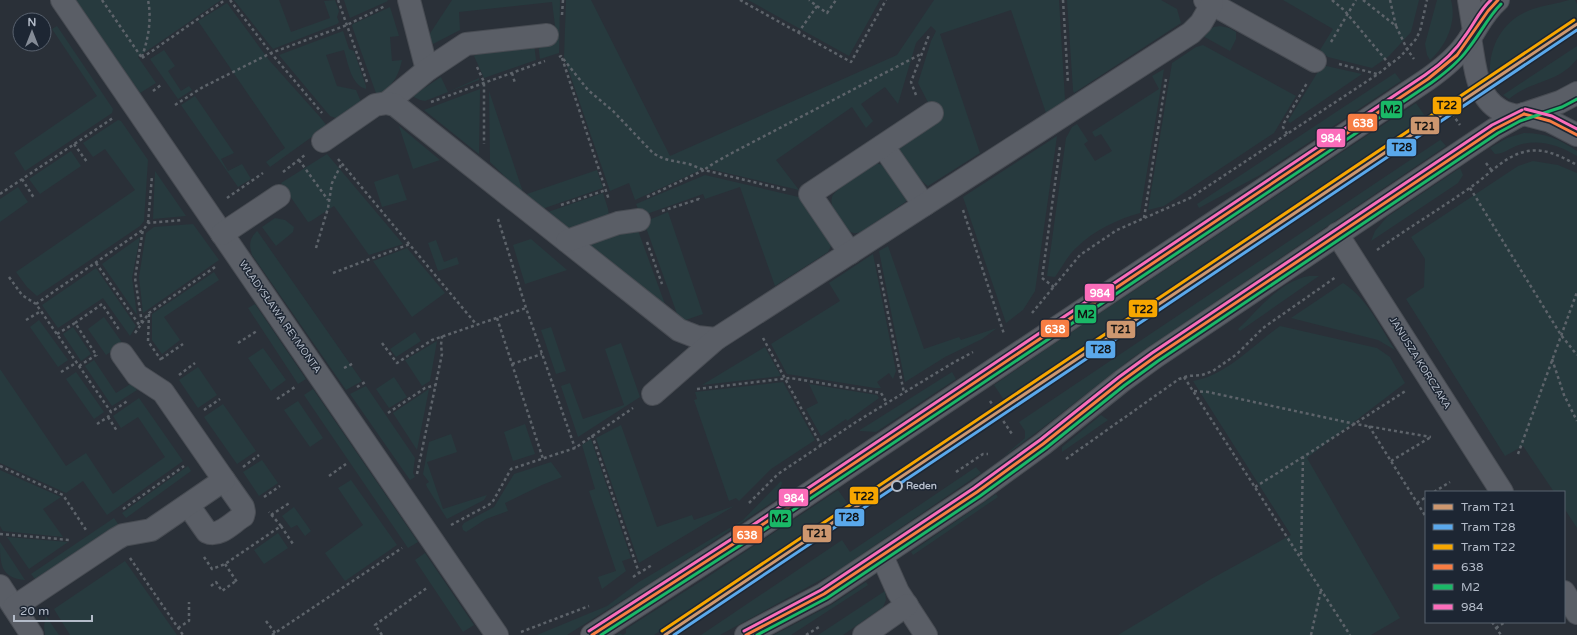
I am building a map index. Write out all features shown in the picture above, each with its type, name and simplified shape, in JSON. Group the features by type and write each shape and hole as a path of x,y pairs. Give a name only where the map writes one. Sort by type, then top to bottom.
{"street":[{"name":"WŁADYSŁAWA REYMONTA","path":"62,0 497,635"},
{"path":"423,0 405,7 427,70"},
{"path":"1469,0 1478,83 1482,92 1494,106 1501,111 1550,121 1577,136"},
{"path":"592,635 744,537 1428,79 1454,59 1483,16 1498,0"},
{"path":"653,394 716,339 1197,29 1202,23 1209,2 1326,57"},
{"path":"331,136 389,106 427,70 466,44 557,35"},
{"path":"746,635 824,594 882,556 1013,466 1144,365 1495,129 1521,115 1560,102 1577,93"},
{"path":"389,106 484,175 679,330 697,337 716,339"},
{"path":"850,253 810,194 928,116"},
{"path":"884,146 924,205"},
{"path":"222,234 279,196"},
{"path":"567,241 618,224 640,209"},
{"name":"JANUSZA KORCZAKA","path":"1337,234 1501,491"},
{"path":"125,349 137,375 157,388 232,474 244,512 243,516 216,534 211,534 206,532 188,505"},
{"path":"14,607 123,535 150,530 232,474"},
{"path":"882,556 895,586 926,635"},
{"path":"0,586 32,635"},
{"path":"1565,594 1577,613"},
{"path":"864,635 907,605"}],"path":[{"path":"102,0 142,58"},
{"path":"142,58 148,40 150,21 148,0"},
{"path":"142,58 225,0"},
{"path":"230,0 271,53 331,136 342,163 476,324"},
{"path":"338,0 347,25 389,106 484,82 546,61"},
{"path":"563,0 557,35 561,56 618,224"},
{"path":"740,0 851,62 886,0"},
{"path":"809,0 828,13 836,0"},
{"path":"1054,286 1042,278 1067,114 1063,0"},
{"path":"1332,0 1348,14 1390,65"},
{"path":"1356,0 1326,57 1378,74"},
{"path":"1363,0 1396,26"},
{"path":"1390,0 1396,26 1407,50"},
{"path":"1030,315 1087,249 1116,230 1190,198 1390,65 1407,50 1419,34 1428,0"},
{"path":"798,33 817,6"},
{"path":"175,105 203,87 271,53 347,25 405,7"},
{"path":"928,116 911,82 929,35"},
{"path":"466,44 484,82 484,175"},
{"path":"1144,218 1171,46"},
{"path":"640,209 732,153 921,54"},
{"path":"554,58 561,56"},
{"path":"561,56 588,90 613,111 653,153 660,158 690,164 704,170 800,194 810,194"},
{"path":"512,72 515,82"},
{"path":"1288,134 1283,127 1284,123 1308,82"},
{"path":"1439,94 1461,127"},
{"path":"0,194 117,115"},
{"path":"281,173 331,136"},
{"path":"74,144 87,162"},
{"path":"1374,254 1470,188 1512,156 1529,151 1547,152 1560,156 1577,165"},
{"path":"299,160 328,201"},
{"path":"316,248 332,183 342,163"},
{"path":"222,201 263,173"},
{"path":"36,304 144,229 148,224 152,176"},
{"path":"22,179 34,198"},
{"path":"955,185 1004,334"},
{"path":"1470,188 1561,335 1576,351 1577,355"},
{"path":"534,214 606,190"},
{"path":"640,209 699,199 700,201"},
{"path":"640,209 663,286"},
{"path":"496,212 526,308 575,448"},
{"path":"148,224 186,220"},
{"path":"141,325 135,278 144,229"},
{"path":"873,238 904,393"},
{"path":"333,273 410,244"},
{"path":"74,323 102,304 125,349 149,313 235,253"},
{"path":"96,263 141,325"},
{"path":"8,277 22,295 36,304 111,412"},
{"path":"1138,408 1163,389 1184,377 1202,375 1213,371 1237,354 1263,328 1333,279"},
{"path":"1518,454 1577,292"},
{"path":"382,343 397,363 432,340 526,308"},
{"path":"26,320 41,311"},
{"path":"149,313 148,341 165,366"},
{"path":"752,316 821,445"},
{"path":"497,318 543,459"},
{"path":"998,339 1011,330"},
{"path":"238,343 257,331"},
{"path":"417,474 442,354 442,336"},
{"path":"161,359 183,344"},
{"path":"745,506 775,477 821,445 887,403 974,351"},
{"path":"512,364 542,354"},
{"path":"79,366 96,355"},
{"path":"1552,358 1564,395 1577,421"},
{"path":"61,372 76,363"},
{"path":"97,424 108,417 111,412 157,388 176,382 174,379 195,363"},
{"path":"1184,377 1350,635"},
{"path":"694,389 790,378 881,393 887,403"},
{"path":"388,413 424,388 436,385"},
{"path":"277,399 294,387"},
{"path":"1255,487 1408,389"},
{"path":"1193,391 1208,392 1355,424 1431,437 1391,461"},
{"path":"448,527 492,503 511,469 575,448 653,394"},
{"path":"988,397 1012,434"},
{"path":"201,413 220,399"},
{"path":"108,417 117,430"},
{"path":"1368,426 1425,515"},
{"path":"592,435 639,573"},
{"path":"956,472 983,454 991,454"},
{"path":"232,474 259,455"},
{"path":"1301,557 1302,457"},
{"path":"329,476 346,464"},
{"path":"0,466 63,495 88,533"},
{"path":"1436,491 1450,482"},
{"path":"261,500 280,486"},
{"path":"1417,503 1425,498"},
{"path":"271,515 291,502"},
{"path":"281,526 293,544"},
{"path":"0,534 76,541"},
{"path":"266,621 273,634 402,548"},
{"path":"130,559 183,635"},
{"path":"630,579 655,563"},
{"path":"211,586 216,582 222,591 237,581 225,564"},
{"path":"382,635 375,624 428,587"},
{"path":"1311,635 1321,589"},
{"path":"178,628 189,621 189,602"},
{"path":"518,633 590,605"},
{"path":"1493,623 1501,635"},
{"path":"1496,628 1504,623"}],"green space":[{"path":"76,0 221,0 138,57 156,83 140,93"},
{"path":"234,0 279,0 291,32 330,18 324,1 335,0 339,11 337,17 339,22 273,49"},
{"path":"344,0 387,0 388,1 350,18"},
{"path":"452,0 560,0 559,53 540,59 538,43 557,41 552,2 459,12 460,30 433,44 429,35"},
{"path":"566,0 591,0 670,156 897,55 934,0 1059,0 1065,100 1046,113 1011,10 940,34 980,153 928,186 908,168 904,162 901,156 900,143 936,118 918,83 931,41 936,31 931,26 916,43 898,104 885,87 861,104 873,121 866,128 852,107 776,160 799,190 705,168 635,200 629,183 610,191 564,57"},
{"path":"748,0 880,0 849,56"},
{"path":"1067,0 1161,0 1177,9 1181,23 1074,93"},
{"path":"1283,0 1419,0 1411,32 1389,56 1372,68 1328,57 1320,50 1333,29"},
{"path":"1437,0 1451,0 1452,17 1449,33 1445,41 1430,60 1427,55 1425,44"},
{"path":"1569,0 1575,0 1577,4 1577,19 1490,77 1490,66 1495,44 1500,35 1513,19 1533,9"},
{"path":"227,3 269,60 327,126 270,167 266,162 285,148 198,21"},
{"path":"390,7 399,36 390,37 392,61 402,60 399,72 394,81 387,89 377,96 352,26 353,24"},
{"path":"57,26 113,109 112,113 25,171 14,153 97,96 52,29"},
{"path":"1220,26 1229,28 1236,32 1236,39 1230,51 1201,35 1214,27"},
{"path":"343,31 349,49 354,51 366,89 357,83 351,73 344,50 326,55 337,86 356,90 361,102 339,119 330,116 279,55"},
{"path":"534,44 536,60 484,78 474,56 483,50"},
{"path":"1203,45 1296,96 1274,133 1164,206 1148,210 1172,63 1196,47"},
{"path":"1577,46 1577,59 1562,73 1526,88 1509,99 1503,95"},
{"path":"164,50 175,66 168,71 181,91 189,86 192,90 178,99 150,59"},
{"path":"1322,65 1362,74 1290,123 1288,121"},
{"path":"1164,69 1140,213 1115,222 1090,236 1074,250 1055,277 1047,276 1066,138 1072,127 1077,124 1088,141 1084,144 1095,161 1112,151 1101,134 1095,137 1092,132 1159,89 1152,76"},
{"path":"1395,73 1401,81 1260,175 1199,208 1197,204"},
{"path":"441,77 448,92 479,78 479,80 425,101 414,97 414,95"},
{"path":"480,89 479,154 424,110"},
{"path":"489,91 524,195 490,162"},
{"path":"195,96 234,153 221,159 228,171 242,164 251,179 238,187 181,105"},
{"path":"1416,103 1427,119 1425,118 1004,400 994,385"},
{"path":"118,120 121,121 148,160 144,221 140,226 37,296 27,287 16,272 135,190 105,149 93,157 83,143"},
{"path":"399,126 440,160 413,169"},
{"path":"1524,133 1539,134 1558,140 1577,151 1577,156 1555,146 1540,143 1516,146 1498,154 1495,154 1490,148 1507,138"},
{"path":"1057,136 1035,291 1023,310 1006,323 963,197"},
{"path":"1439,138 1446,146 1132,358 1003,457 1025,438 1025,431 1019,422 1440,140"},
{"path":"71,151 81,166 40,194 29,179"},
{"path":"327,154 403,244 369,255 334,206 308,222 281,183"},
{"path":"1533,161 1558,165 1577,173 1577,528 1565,510 1565,491 1553,491 1523,446 1505,456 1406,299 1424,287 1425,259 1411,237 1518,166"},
{"path":"876,163 886,166 906,195 907,200 861,232 851,232 843,225 834,212 831,201 832,197 834,193 845,184"},
{"path":"1460,168 1463,175 1458,183 1371,241 1375,231 1387,217"},
{"path":"597,170 603,188 542,209 524,195"},
{"path":"155,171 186,216 153,219"},
{"path":"398,174 407,200 382,207 374,182"},
{"path":"705,175 803,198 830,239 831,246 828,252 775,286 740,187 705,199 703,194 641,216 636,204"},
{"path":"18,187 28,202 0,222 0,199"},
{"path":"603,193 609,217 568,230 545,213"},
{"path":"668,212 703,314 680,322 644,222"},
{"path":"275,218 285,220 294,227 293,232 276,246 262,227"},
{"path":"193,224 219,260 143,313 139,277 146,233 154,227"},
{"path":"636,225 666,307 581,242"},
{"path":"257,231 362,381 346,390 252,255 250,242"},
{"path":"140,237 132,278 137,315 102,264"},
{"path":"531,239 567,270 525,284 513,245"},
{"path":"436,240 444,262 457,257 459,264 438,271 428,243"},
{"path":"888,246 924,349 959,337 961,340 997,328 982,339 945,357 905,382 879,251"},
{"path":"407,248 445,293 412,317 373,261"},
{"path":"873,254 896,371 893,379 889,373 877,382 881,388 875,388 787,374 771,344 840,301 829,283"},
{"path":"96,268 136,326 130,336 103,298 58,328 42,305"},
{"path":"214,272 219,280 164,317 180,340 162,354 152,340 152,314"},
{"path":"1309,276 1319,276 1240,331 1238,329 1279,290 1298,279"},
{"path":"1343,283 1352,289 1366,305 1395,350 1378,340 1291,318"},
{"path":"255,304 306,379 298,384 248,308"},
{"path":"104,317 123,344 106,355 88,329"},
{"path":"39,320 68,360 58,367 30,327"},
{"path":"1280,326 1377,348 1390,357 1405,383 1307,458 1400,618 1371,635 1118,635 1211,579 1291,535 1193,381 1217,373"},
{"path":"73,327 91,354 81,361 63,334"},
{"path":"551,327 566,371 556,374 541,330"},
{"path":"415,332 421,341 396,357 390,349"},
{"path":"437,341 430,381 422,386 405,360"},
{"path":"621,343 640,397 578,437 561,386 570,383 583,419 624,405 605,349"},
{"path":"765,347 781,376 702,385"},
{"path":"263,348 286,380 271,391 248,358"},
{"path":"94,360 116,393 132,383 137,390 112,406 85,366"},
{"path":"198,367 217,395 198,408 179,380"},
{"path":"0,369 66,466 86,453 113,494 165,457 138,417 121,428 113,416 139,398 183,461 107,515 83,481 66,493 0,463"},
{"path":"76,372 104,412 94,419 66,379"},
{"path":"952,372 956,379 876,432 860,431 860,430"},
{"path":"394,377 407,397 389,408 376,389"},
{"path":"783,382 815,440 771,469 739,501 736,498 729,501 694,400 697,399 695,392"},
{"path":"809,384 877,395 879,398 847,421 846,419 821,436 806,409 818,403"},
{"path":"366,386 415,458 413,473 415,477 410,480 350,394"},
{"path":"313,389 418,542 408,548 304,395"},
{"path":"429,389 417,450 393,413"},
{"path":"298,401 323,438 310,447 284,410"},
{"path":"223,404 256,451 237,464 204,417"},
{"path":"1101,415 1108,420 1062,452 1062,447"},
{"path":"525,424 535,454 513,461 504,432"},
{"path":"621,425 657,527 692,515 694,520 734,506 639,563 596,438"},
{"path":"451,434 457,452 427,462 443,509 487,495 484,500 447,519 427,487 426,484 429,482 423,474 429,442"},
{"path":"591,439 631,558 622,561 626,571 602,589 598,577 616,571 589,491 595,489 582,445"},
{"path":"262,460 278,483 259,496 243,472"},
{"path":"551,462 562,477 505,503 508,511 486,519 466,532 463,530 462,526 464,523 494,507 514,474"},
{"path":"188,466 191,471 126,518 122,513"},
{"path":"976,467 981,473 837,571 720,635 701,635 842,540 850,552"},
{"path":"0,470 61,497 43,509 63,537 3,531 0,526"},
{"path":"351,480 397,545 345,581 325,553 363,525 338,488"},
{"path":"781,481 782,483 777,499 658,578 567,635 537,635 607,606 639,582 743,520"},
{"path":"838,490 848,504 654,635 623,635 626,633 626,629"},
{"path":"996,494 998,497 913,555 911,552"},
{"path":"294,507 311,531 305,536 297,525 291,528 282,516"},
{"path":"114,518 118,524 35,579 31,574"},
{"path":"278,533 288,548 264,564 254,550"},
{"path":"7,537 68,542 29,569"},
{"path":"0,542 25,580 17,579 6,573 1,563"},
{"path":"425,553 474,625 463,632 415,560"},
{"path":"125,561 177,635 70,635 54,609"},
{"path":"866,582 868,585 791,635 774,635 831,605"},
{"path":"885,591 886,600 883,607 843,635 818,635"},
{"path":"46,616 59,635 45,635 44,626"}],"tram line":[{"name":"T22","path":"662,631 1574,20"},
{"name":"T21","path":"665,635 1577,24"},
{"name":"T28","path":"674,635 1577,30"}],"transit line":[{"name":"984","path":"589,631 741,533 1425,75 1442,62 1457,47 1480,13 1491,0"},
{"name":"638","path":"592,635 744,537 1428,79 1457,55 1488,11 1498,0"},
{"name":"M2","path":"601,635 747,541 1431,83 1460,59 1492,14 1501,4"},
{"name":"M2","path":"757,635 827,598 980,496 1046,448 1125,385 1158,361 1498,133 1520,121 1562,107 1577,99"},
{"name":"984","path":"1525,109 1552,116 1577,129"},
{"name":"984","path":"744,631 821,590 974,488 1040,440 1119,377 1152,353 1492,125 1522,110"},
{"name":"638","path":"1524,114 1550,121 1577,135"},
{"name":"638","path":"746,635 824,594 977,492 1043,444 1122,381 1155,357 1495,129 1524,114"}],"place":[{"name":"Reden","path":"897,486"}]}
